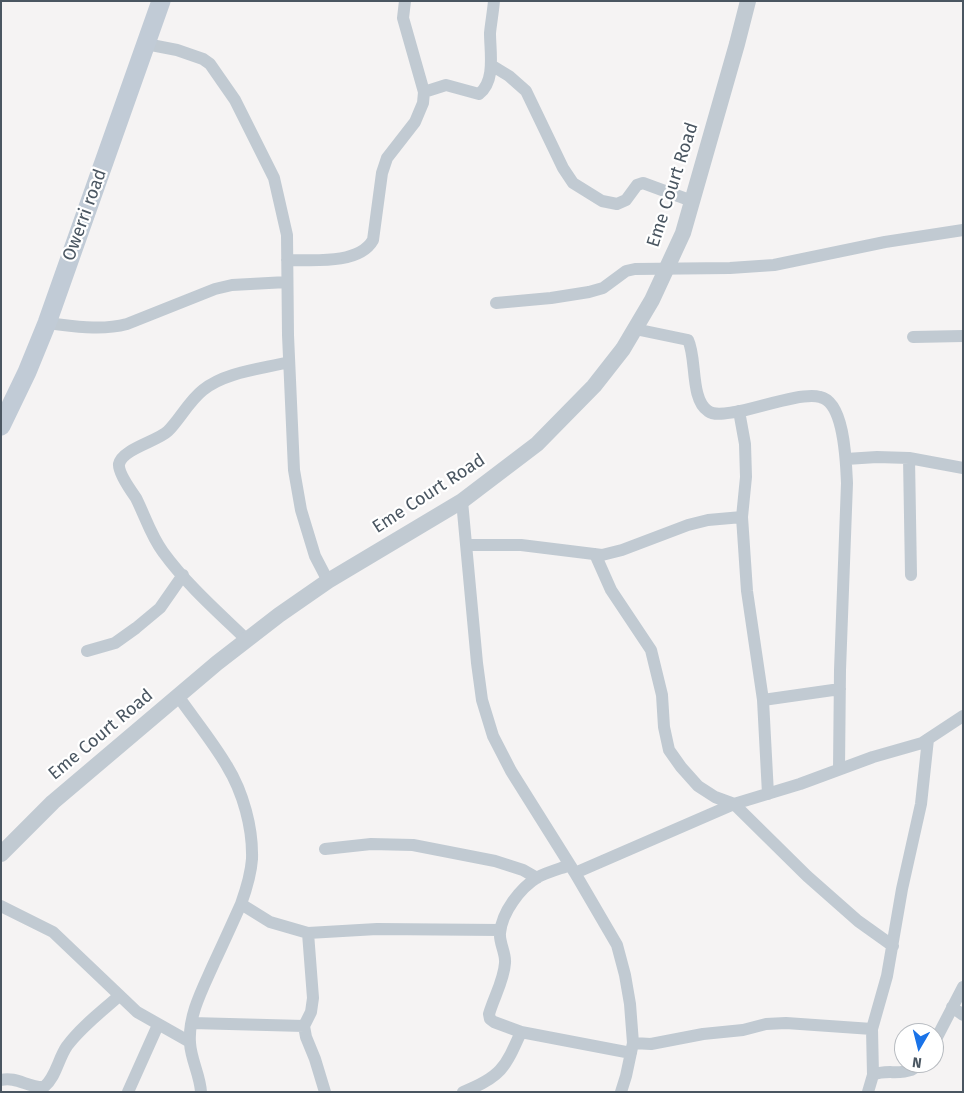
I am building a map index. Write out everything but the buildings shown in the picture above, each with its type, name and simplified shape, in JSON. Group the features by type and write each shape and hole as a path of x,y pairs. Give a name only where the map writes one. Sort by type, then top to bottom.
{"main road":[{"name":"Owerri road","path":"1,426 27,372 47,323 161,1"}],"street":[{"path":"287,260 340,259 362,253 369,248 373,240 382,174 387,158 415,122 423,103 424,92 403,18 405,1"},
{"path":"424,92 446,85 480,94 485,89 491,65 490,33 494,1"},
{"name":"Eme Court Road","path":"1,854 53,802 247,640 279,615 328,582 462,501 537,444 594,386 623,349 652,300 683,233 748,1"},
{"path":"146,44 177,50 203,58 210,64 235,100 274,178 287,235 289,362 294,470 301,510 315,556 328,582"},
{"path":"491,65 509,76 526,91 563,168 573,183 602,201 617,204 626,200 637,185 643,183 692,201"},
{"path":"496,303 589,292 603,288 626,271 635,269 730,268 774,265 884,242 963,230"},
{"path":"47,323 96,328 116,327 223,287 250,283 287,282"},
{"path":"635,328 688,340 692,348 696,389 703,406 710,412 719,414 819,396 827,399 833,406 840,425 846,459 847,483 839,769"},
{"path":"914,337 963,336"},
{"path":"247,640 182,575 163,552 151,533 143,512 121,472 119,464 124,455 166,433 202,391 214,383 289,362"},
{"path":"738,411 745,444 746,477 742,517 751,622 763,700 768,794"},
{"path":"846,459 877,457 909,458 963,468"},
{"path":"909,458 911,575"},
{"path":"462,501 477,663 482,700 493,736 511,771 573,869 617,945 630,1004 632,1048 621,1092"},
{"path":"466,545 521,545 602,555 622,550 688,525 708,520 742,517"},
{"path":"594,554 611,590 651,650 662,695 664,727 669,750 698,786 715,797 734,804 814,882 858,921 893,946"},
{"path":"87,651 115,643 136,628 160,608 182,575"},
{"path":"763,700 840,689"},
{"path":"178,696 228,767 240,795 250,829 252,859 242,904 197,1002 192,1023 190,1042 201,1092"},
{"path":"872,1029 786,1022 766,1024 743,1030 703,1034 632,1048 521,1032 490,1019 489,1014 506,961 500,938 500,930 506,913 519,894 537,878 551,871 573,869 734,804 768,794 873,756 913,746 928,739 963,716"},
{"path":"868,1092 873,1075 872,1029 879,1008 893,946 902,889 921,804 928,739"},
{"path":"325,849 370,844 413,845 495,861 523,870 537,878"},
{"path":"242,904 270,922 308,933 377,929 500,930"},
{"path":"1,906 53,932 118,996 137,1012 190,1042"},
{"path":"308,933 313,998 311,1012 304,1026 325,1092"},
{"path":"944,1029 957,1011 963,987"},
{"path":"1,1080 10,1079 37,1088 44,1087 51,1078 66,1047 81,1030 118,996"},
{"path":"192,1023 304,1026"},
{"path":"128,1092 158,1025"},
{"path":"463,1092 484,1084 498,1074 511,1054 521,1032"},
{"path":"873,1075 880,1072 894,1072"}]}
